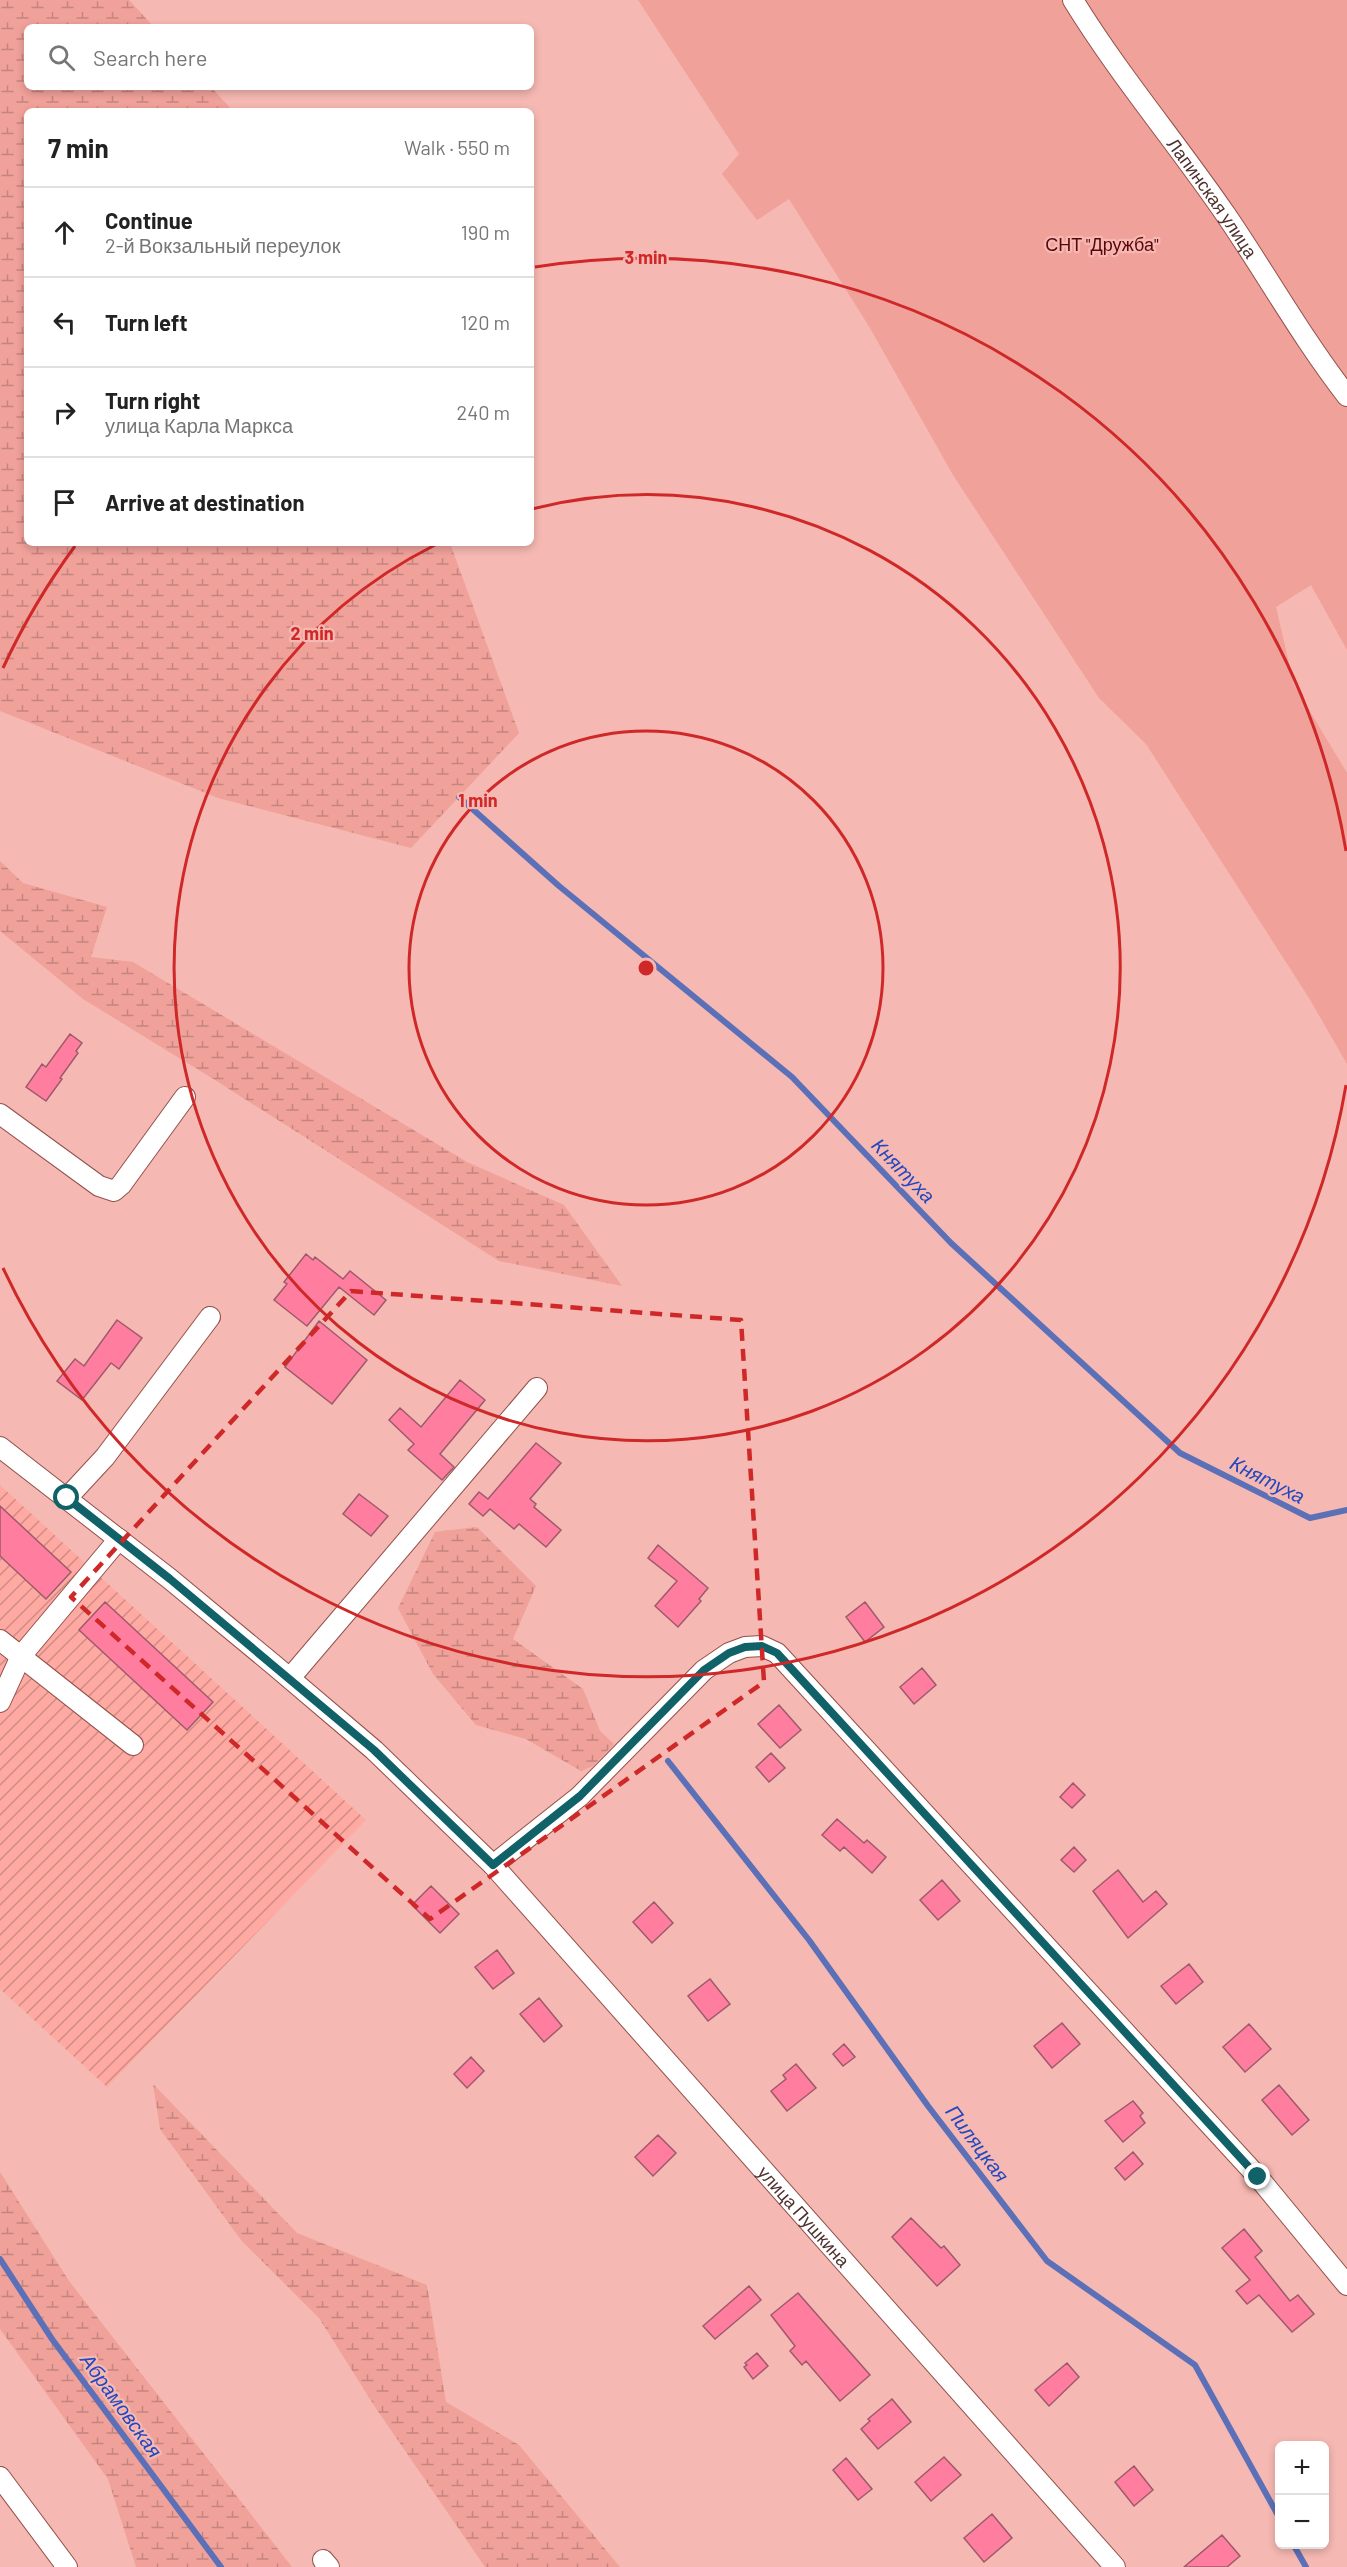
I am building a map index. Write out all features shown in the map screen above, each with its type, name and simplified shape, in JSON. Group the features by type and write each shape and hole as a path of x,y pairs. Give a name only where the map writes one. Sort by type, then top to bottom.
{"street":[{"name":"Лапинская улица","path":"1073,0 1121,72 1228,217 1318,358 1347,396"},
{"path":"0,1114 99,1186 114,1191 121,1185 185,1097"},
{"path":"67,1498 105,1457 210,1317"},
{"path":"290,1678 537,1388"},
{"name":"улица Пушкина","path":"0,1447 119,1539 290,1678 374,1750 493,1865 1115,2567"},
{"path":"0,1702 21,1656 119,1539"},
{"path":"0,1640 133,1745"},
{"path":"493,1865 580,1796 704,1670 729,1653 745,1647 762,1646 777,1653 1258,2177 1347,2285"},
{"path":"0,2477 67,2567"}],"highlighted area":[{"path":"351,1291 741,1320 764,1682 430,1919 71,1597"}],"shaded area":[{"path":"0,1485 366,1820 107,2087 0,1989"}],"green space":[{"path":"0,0 129,0 151,24 24,24 24,90 214,90 230,108 24,108 24,546 451,546 519,733 411,848 218,798 0,711"},
{"name":"СНТ \"Дружба\"","path":"638,0 1347,0 1347,650 1311,585 1276,607 1294,685 1347,773 1347,1064 1309,998 1146,744 1099,698 953,475 870,328 789,199 757,220 722,174 739,154"},
{"path":"0,861 23,883 107,907 91,957 133,962 467,1162 564,1205 622,1286 499,1261 215,1080 83,999 0,931"},
{"path":"477,1527 536,1586 513,1639 583,1689 600,1731 614,1744 593,1766 581,1771 526,1739 476,1725 433,1674 398,1608 435,1532"},
{"path":"153,2084 297,2233 427,2285 446,2402 519,2445 620,2567 485,2567 375,2407 319,2318 241,2240 160,2129"},
{"path":"0,2172 69,2281 292,2567 136,2567 108,2479 0,2329"}],"building":[{"path":"70,1034 82,1043 76,1051 78,1053 60,1078 62,1079 46,1101 26,1087 42,1064 46,1067"},
{"path":"306,1254 313,1260 315,1257 343,1279 350,1271 386,1300 374,1315 339,1287 307,1326 274,1300 287,1284 284,1282"},
{"path":"117,1320 142,1338 119,1369 111,1363 82,1400 57,1381 75,1359 84,1366"},
{"path":"319,1321 367,1360 332,1404 285,1367"},
{"path":"460,1380 485,1400 440,1454 454,1467 442,1480 408,1450 414,1444 389,1420 400,1408 421,1427"},
{"path":"536,1443 561,1463 530,1499 536,1504 534,1507 561,1530 546,1547 519,1524 514,1529 490,1509 483,1516 469,1504 479,1492 488,1499"},
{"path":"359,1494 388,1516 371,1536 343,1514"},
{"path":"0,1506 71,1572 46,1599 0,1556"},
{"path":"658,1545 708,1588 699,1599 701,1601 678,1627 655,1606 677,1581 648,1558"},
{"path":"105,1602 213,1702 187,1730 79,1630"},
{"path":"865,1602 884,1627 865,1642 846,1617"},
{"path":"922,1668 936,1685 914,1704 900,1687"},
{"path":"779,1705 801,1730 780,1748 758,1724"},
{"path":"771,1753 785,1768 769,1782 756,1767"},
{"path":"1073,1783 1085,1795 1072,1808 1060,1797"},
{"path":"837,1819 864,1843 867,1840 886,1857 872,1873 844,1847 840,1851 822,1835"},
{"path":"1074,1847 1086,1860 1074,1872 1061,1860"},
{"path":"1118,1870 1143,1902 1156,1891 1167,1904 1128,1938 1093,1891"},
{"path":"942,1880 960,1901 938,1920 920,1900"},
{"path":"431,1886 459,1914 440,1933 412,1905"},
{"path":"654,1902 673,1923 652,1943 633,1922"},
{"path":"497,1950 514,1973 493,1989 475,1967"},
{"path":"1189,1964 1203,1982 1176,2004 1161,1986"},
{"path":"710,1979 730,2004 708,2021 688,1996"},
{"path":"539,1998 562,2026 544,2042 520,2014"},
{"path":"1062,2023 1080,2044 1052,2068 1034,2046"},
{"path":"1249,2024 1271,2049 1245,2072 1223,2047"},
{"path":"844,2044 855,2057 843,2066 833,2054"},
{"path":"471,2057 484,2071 467,2088 454,2074"},
{"path":"796,2064 816,2088 787,2111 771,2091 786,2079 783,2075"},
{"path":"1279,2085 1309,2120 1292,2135 1262,2100"},
{"path":"1133,2101 1143,2113 1140,2116 1145,2123 1123,2142 1105,2121"},
{"path":"658,2135 676,2153 653,2176 635,2157"},
{"path":"1133,2152 1143,2164 1125,2180 1115,2168"},
{"path":"911,2218 941,2248 944,2246 960,2265 937,2286 892,2237"},
{"path":"1244,2229 1262,2251 1255,2257 1290,2301 1298,2295 1314,2314 1292,2332 1259,2295 1247,2304 1236,2291 1250,2280 1222,2248"},
{"path":"749,2286 761,2300 715,2339 703,2326"},
{"path":"798,2293 870,2375 840,2401 806,2361 802,2365 790,2351 795,2346 771,2315"},
{"path":"757,2353 768,2366 753,2379 744,2367 747,2365 745,2363"},
{"path":"1067,2363 1079,2377 1049,2406 1035,2390"},
{"path":"892,2399 911,2422 878,2449 861,2429 870,2421 868,2419"},
{"path":"944,2457 961,2475 931,2501 915,2482"},
{"path":"846,2458 872,2489 858,2500 833,2470"},
{"path":"1134,2466 1153,2490 1134,2506 1115,2482"},
{"path":"992,2514 1012,2538 984,2562 964,2538"},
{"path":"1222,2535 1240,2556 1227,2567 1184,2567"}],"waterway":[{"name":"Княтуха","path":"459,797 559,886 792,1077 951,1243 1180,1453 1310,1518 1347,1510"},
{"name":"Пиляцкая","path":"668,1761 809,1940 928,2106 1047,2261 1195,2365 1275,2510"},
{"name":"Абрамовская","path":"0,2259 52,2339 221,2567"},
{"name":"Пиляцкая","path":"1296,2549 1306,2567"}],"route":[{"path":"67,1498 170,1579 374,1750 493,1865 553,1820 580,1796 704,1670 729,1653 745,1647 762,1646 777,1653 1258,2177"}]}
